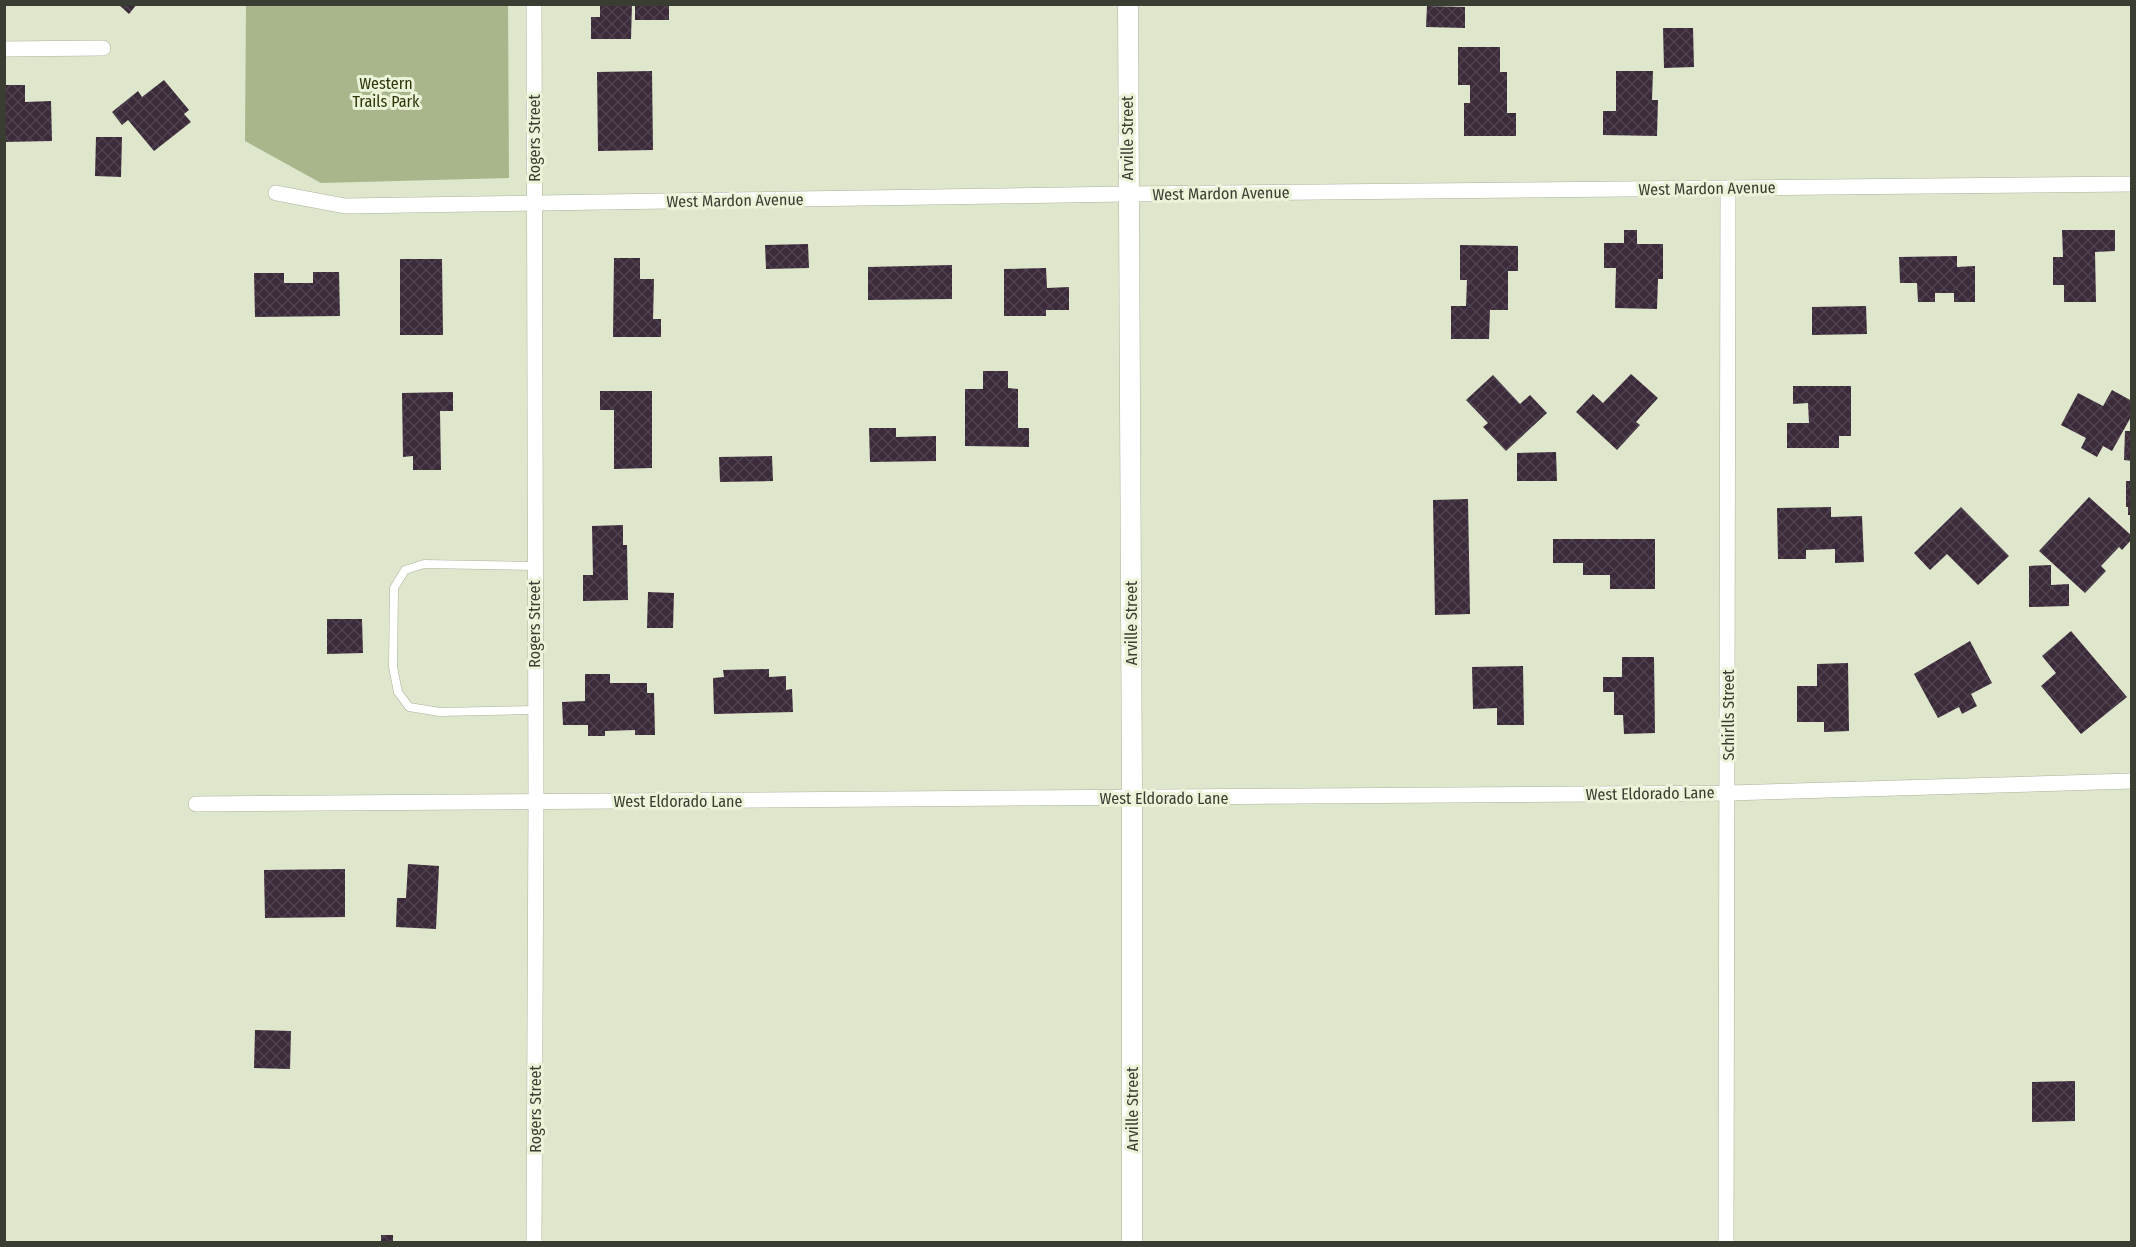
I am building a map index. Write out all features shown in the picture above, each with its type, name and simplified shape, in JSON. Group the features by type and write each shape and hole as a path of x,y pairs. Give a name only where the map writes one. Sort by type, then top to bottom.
{"street":[{"name":"Rogers Street","path":"534,4 536,802 534,1242"},
{"name":"Arville Street","path":"1128,4 1132,1242"},
{"path":"4,49 103,48"},
{"name":"West Mardon Avenue","path":"276,193 345,206 1127,194 2132,183"},
{"name":"Schirlls Street","path":"1726,1242 1728,188"},
{"name":"West Eldorado Lane","path":"196,804 1728,793 2132,781"}],"lane":[{"path":"534,566 424,564 405,570 394,588 393,667 398,692 409,707 440,712 535,710"}],"green space":[{"name":"Western Trails Park","path":"246,5 508,5 509,178 321,183 245,141"}],"building":[{"path":"118,4 137,4 129,14"},
{"path":"600,4 632,4 631,39 591,39 591,17 600,17"},
{"path":"635,4 669,4 669,20 635,20"},
{"path":"1427,6 1465,7 1465,28 1426,27"},
{"path":"1663,28 1693,28 1694,67 1664,68"},
{"path":"1458,47 1500,47 1500,72 1507,72 1507,113 1516,113 1516,136 1464,136 1464,103 1470,103 1470,85 1458,85"},
{"path":"652,71 653,150 598,151 597,72"},
{"path":"1616,71 1653,71 1652,100 1658,100 1657,136 1603,135 1603,111 1616,111"},
{"path":"164,80 189,110 184,114 191,122 154,151 128,120 122,125 112,112 138,91 142,97"},
{"path":"4,85 25,85 25,102 51,101 52,141 4,142"},
{"path":"96,137 122,137 121,177 95,176"},
{"path":"1624,230 1637,230 1637,244 1663,244 1663,279 1658,279 1657,309 1615,308 1616,268 1604,268 1604,243 1624,243"},
{"path":"2062,230 2115,230 2115,251 2095,252 2096,302 2064,302 2064,285 2053,285 2053,257 2063,257"},
{"path":"808,244 809,268 766,269 765,245"},
{"path":"1460,245 1518,246 1518,271 1508,271 1508,310 1490,310 1489,339 1451,339 1451,306 1466,306 1467,280 1460,280"},
{"path":"1957,256 1957,267 1975,266 1975,302 1954,302 1954,293 1935,293 1935,302 1918,302 1917,283 1900,283 1899,257"},
{"path":"614,258 640,258 640,279 654,279 653,319 661,319 661,337 613,337"},
{"path":"400,259 442,259 443,335 400,335"},
{"path":"952,265 952,299 868,300 868,267"},
{"path":"1046,268 1047,288 1069,287 1069,310 1046,310 1046,316 1004,316 1004,269"},
{"path":"313,272 339,272 340,316 255,317 254,273 284,273 284,283 313,283"},
{"path":"1866,306 1867,334 1812,335 1812,307"},
{"path":"983,371 1008,371 1008,388 1018,389 1018,428 1029,428 1029,447 965,446 965,389 983,389"},
{"path":"1631,374 1658,398 1636,422 1640,425 1617,450 1576,412 1593,394 1603,403"},
{"path":"1493,375 1520,404 1530,395 1547,413 1506,451 1483,427 1488,423 1466,400"},
{"path":"1793,386 1851,386 1851,436 1839,436 1839,448 1787,448 1787,423 1809,423 1808,403 1793,404"},
{"path":"2112,390 2132,401 2132,415 2112,451 2103,446 2097,457 2081,448 2086,438 2061,425 2078,393 2103,406"},
{"path":"600,391 652,391 652,468 614,469 614,410 600,410"},
{"path":"453,392 453,411 440,411 441,470 413,470 413,456 403,457 402,393"},
{"path":"869,428 896,428 896,437 936,436 936,461 870,462"},
{"path":"2125,431 2132,431 2132,461 2124,460"},
{"path":"1556,452 1557,481 1517,481 1517,453"},
{"path":"772,456 773,481 720,482 719,457"},
{"path":"2126,481 2132,481 2132,515 2128,515 2128,507 2126,507"},
{"path":"2089,497 2132,536 2132,539 2122,550 2119,547 2101,566 2106,571 2085,593 2039,551"},
{"path":"1468,499 1470,614 1435,615 1433,500"},
{"path":"1831,507 1831,517 1862,516 1864,562 1835,563 1835,549 1806,550 1806,559 1778,559 1777,508"},
{"path":"1961,507 2009,556 1978,585 1947,554 1930,570 1914,553"},
{"path":"623,525 623,545 627,545 628,600 583,601 583,575 593,575 592,526"},
{"path":"1553,539 1655,539 1655,589 1610,589 1610,575 1583,575 1583,563 1553,563"},
{"path":"2051,565 2051,585 2069,584 2069,606 2029,607 2029,566"},
{"path":"648,592 674,593 673,628 647,628"},
{"path":"327,619 362,619 363,653 327,654"},
{"path":"2071,631 2127,697 2081,734 2041,686 2056,673 2042,656"},
{"path":"1970,641 1992,683 1971,694 1977,706 1962,714 1959,707 1938,718 1914,674"},
{"path":"1622,657 1654,657 1655,733 1624,734 1623,715 1614,715 1614,692 1603,692 1603,677 1622,677"},
{"path":"1848,663 1849,731 1824,732 1824,722 1797,722 1797,686 1817,686 1817,664"},
{"path":"1523,666 1524,725 1497,725 1497,708 1473,709 1472,667"},
{"path":"769,669 769,677 786,676 786,690 792,689 793,712 714,714 713,678 724,677 723,670"},
{"path":"585,674 610,674 610,683 647,683 647,693 654,693 655,735 635,735 635,730 605,731 605,736 588,736 588,725 563,725 562,702 585,701"},
{"path":"408,864 439,866 436,929 396,927 397,898 406,898"},
{"path":"345,869 345,917 265,918 264,870"},
{"path":"255,1030 291,1031 290,1069 254,1068"},
{"path":"2075,1081 2075,1121 2032,1122 2032,1082"},
{"path":"381,1235 393,1235 393,1242 381,1242"}]}
